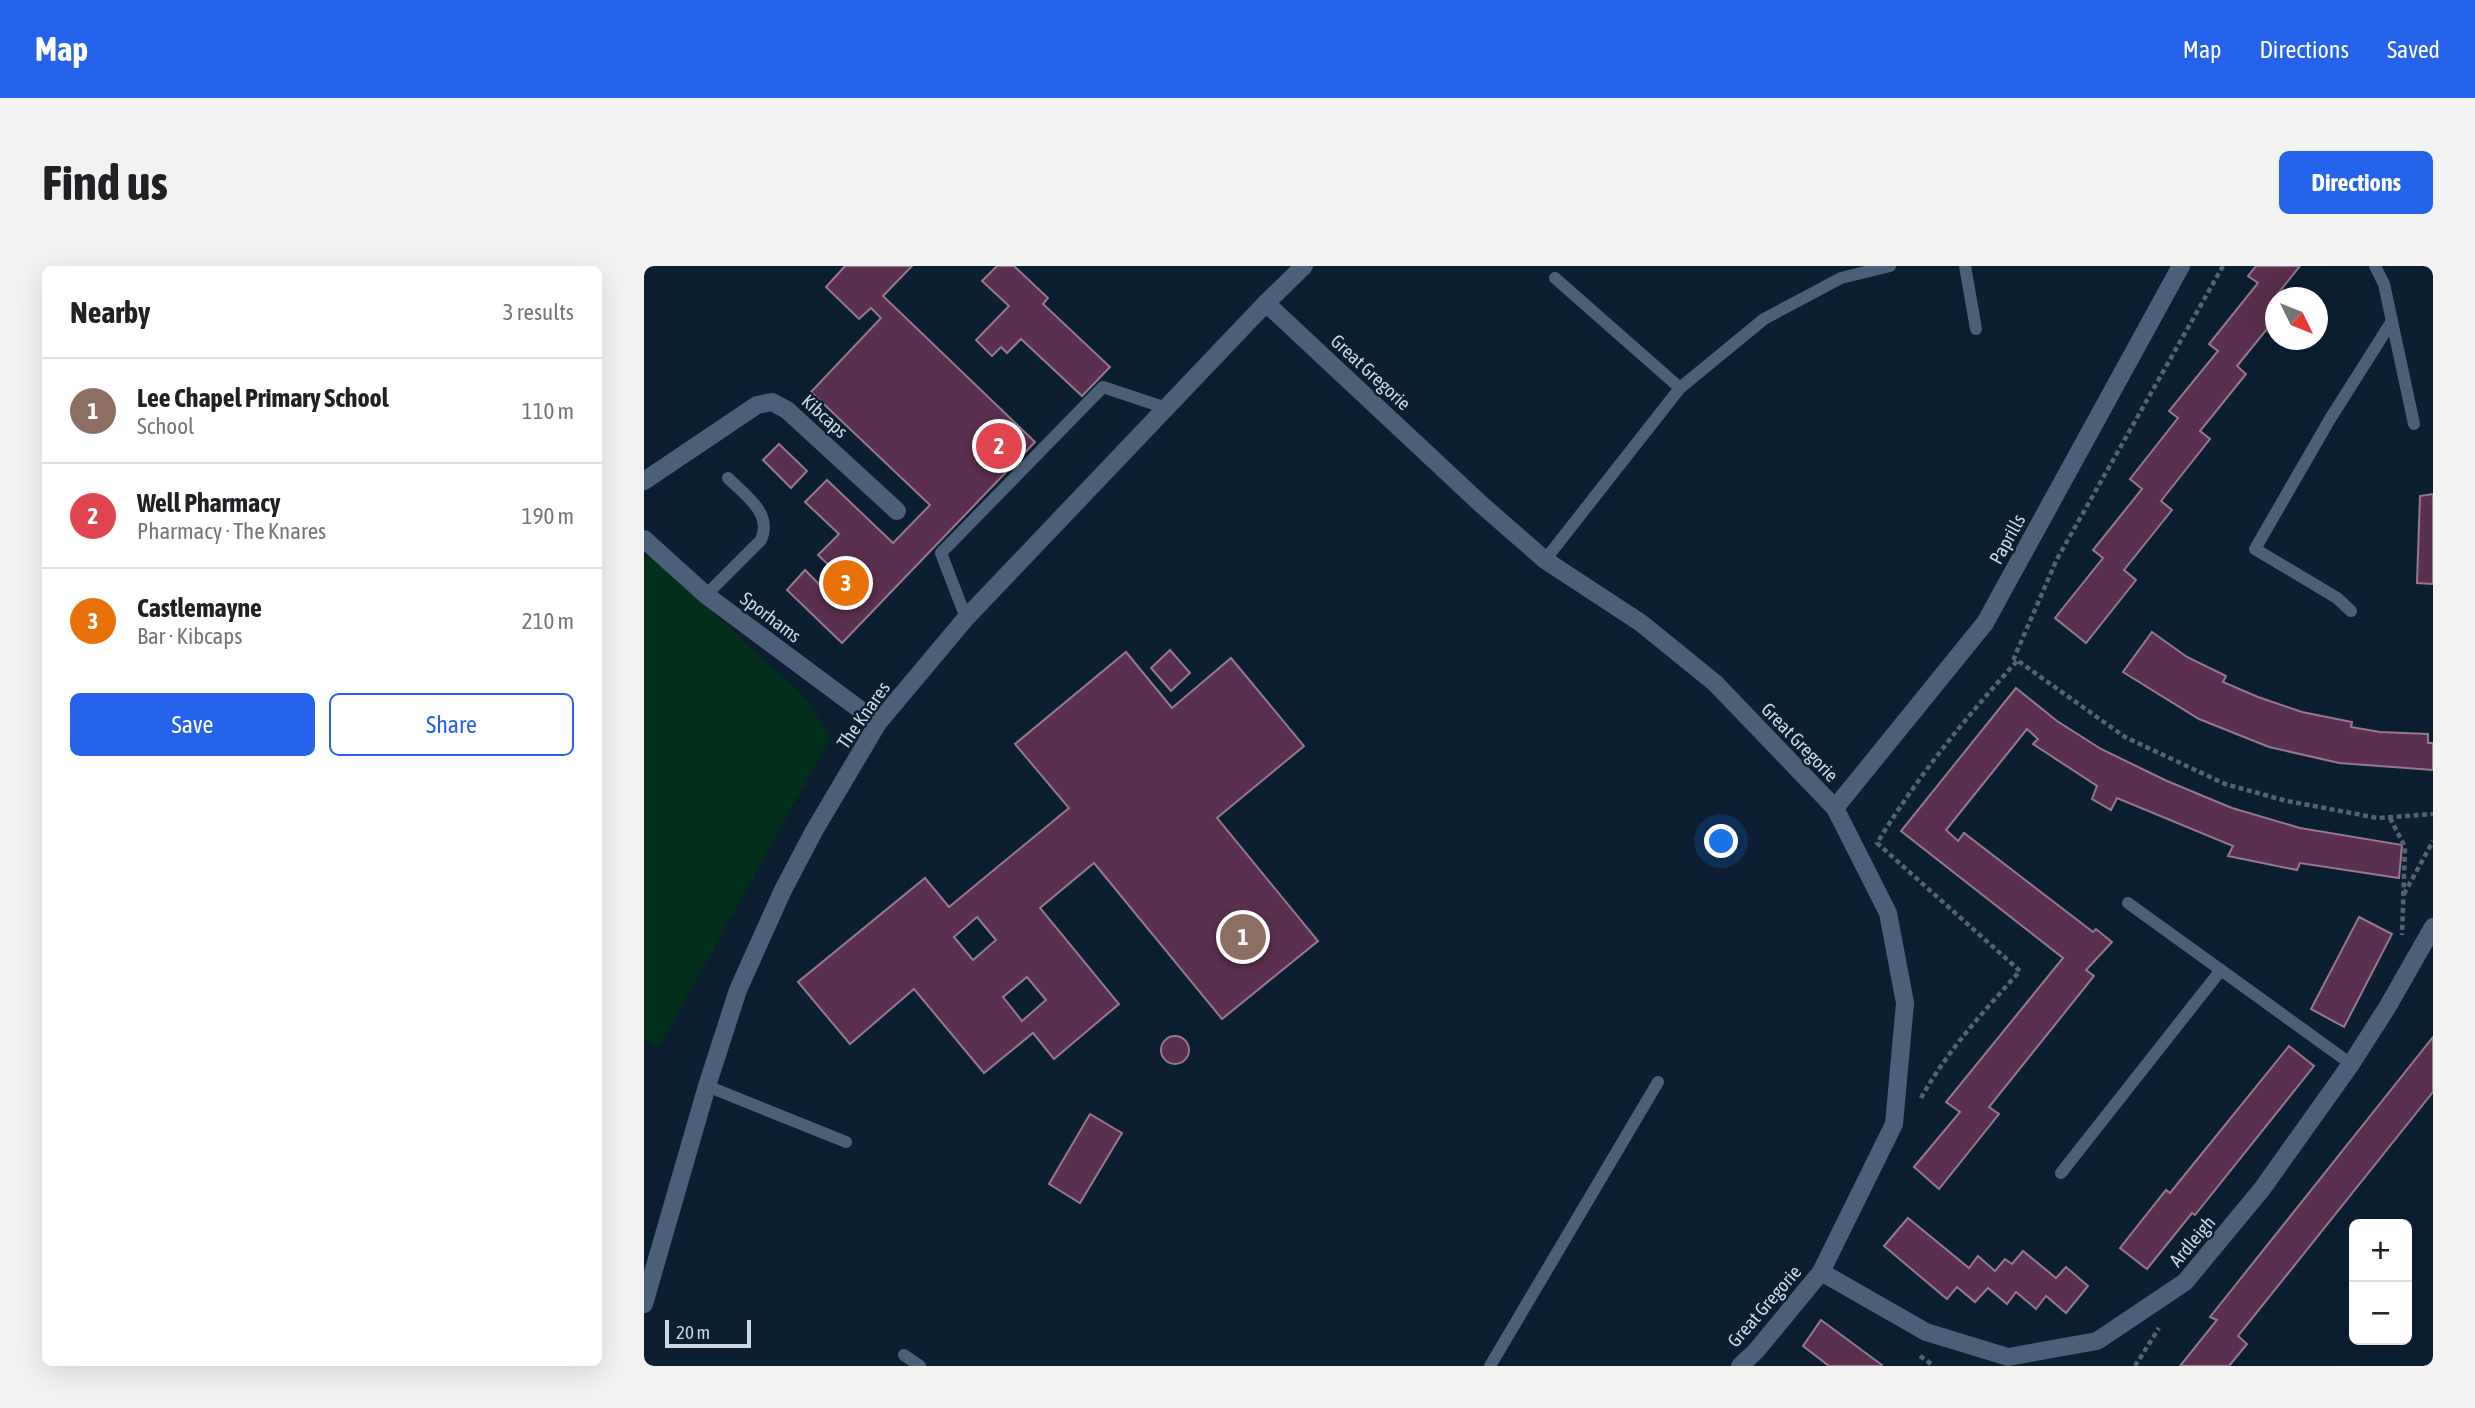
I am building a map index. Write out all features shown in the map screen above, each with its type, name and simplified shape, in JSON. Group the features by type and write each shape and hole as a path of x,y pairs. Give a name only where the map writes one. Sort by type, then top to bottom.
{"street":[{"name":"The Knares","path":"644,1304 707,1086 738,990 783,890 814,831 878,723 966,618 1304,266"},
{"name":"Paprills","path":"1835,808 1985,623 2181,266"},
{"name":"Great Gregorie","path":"1266,303 1482,505 1545,560 1641,623 1715,683 1835,808 1888,913 1905,1003 1894,1124 1821,1272 1756,1351 1740,1366"},
{"name":"Kibcaps","path":"644,481 757,405 772,402 788,410 897,511"},
{"name":"Sporhams","path":"644,539 706,595 878,723"},
{"name":"Ardleigh","path":"1821,1272 1926,1332 2008,1357 2097,1341 2185,1282 2262,1189 2351,1064 2433,928"}],"lane":[{"path":"1545,560 1680,388 1764,319 1841,278 1890,266"},
{"path":"1965,266 1976,329"},
{"path":"2375,266 2384,284 2414,424"},
{"path":"1555,278 1680,388"},
{"path":"2351,611 2337,598 2255,549 2330,419 2392,321"},
{"path":"966,618 941,553 1103,387 1166,408"},
{"path":"706,595 761,540 765,532 764,516 760,510 727,478"},
{"path":"2129,903 2351,1064"},
{"path":"2061,1173 2221,970"},
{"path":"1490,1366 1658,1082"},
{"path":"707,1086 846,1142"},
{"path":"904,1355 920,1366"}],"path":[{"path":"2223,266 2057,559 2014,658 2125,737 2225,784 2287,801 2378,818 2433,814"},
{"path":"1917,1105 1947,1058 2020,971 1877,843 1907,794 1942,747 2018,660"},
{"path":"2390,818 2406,847 2401,941"},
{"path":"2403,895 2433,841"},
{"path":"1918,1350 1928,1354"}],"green space":[{"path":"652,556 808,700 830,739 658,1049 644,1038 644,558"}],"building":[{"path":"845,266 912,266 883,296 1035,442 842,643 787,590 805,570 820,585 834,570 818,555 839,534 805,502 827,480 893,543 930,505 811,392 881,318 871,308 859,319 826,287"},
{"path":"997,266 1014,266 1048,298 1043,304 1110,367 1082,396 1021,339 1007,353 1001,347 992,356 976,340 1009,306 982,281"},
{"path":"2256,266 2300,266 2283,287 2265,287 2265,332 2237,366 2246,374 2200,431 2210,439 2161,501 2172,510 2124,570 2136,580 2086,643 2055,618 2103,558 2093,550 2142,489 2130,479 2178,418 2169,411 2218,351 2209,344 2258,283 2248,276"},
{"path":"779,444 807,471 791,488 763,460"},
{"path":"2433,494 2433,584 2417,583 2420,496"},
{"path":"2152,632 2187,657 2226,676 2223,682 2258,697 2302,712 2352,722 2351,727 2380,732 2428,734 2428,743 2433,743 2433,770 2339,763 2269,747 2199,719 2123,672"},
{"path":"1170,650 1190,673 1171,691 1151,668"},
{"path":"1126,652 1172,708 1231,658 1304,746 1217,818 1318,941 1222,1019 1094,863 1040,908 1119,1004 1054,1059 1033,1033 984,1073 914,989 850,1044 798,982 925,878 949,907 1069,808 1015,744","holes":["977,917 996,940 973,960 954,937","1027,977 1046,1000 1022,1021 1003,997"]},
{"path":"2016,688 2057,721 2101,749 2232,808 2300,828 2402,845 2399,878 2300,863 2297,870 2228,856 2233,846 2117,798 2111,810 2092,799 2097,786 2033,744 2038,739 2027,729 1946,830 1958,841 1964,833 2093,932 2096,929 2112,942 2086,970 2094,976 1989,1107 1999,1114 1939,1189 1914,1167 1960,1112 1946,1102 2063,958 1901,831"},
{"path":"2359,917 2392,934 2344,1027 2311,1009"},
{"path":"1175,1036 1185,1040 1189,1050 1185,1060 1175,1064 1165,1060 1161,1050 1165,1040"},
{"path":"2433,1037 2433,1092 2238,1336 2247,1344 2229,1366 2180,1366 2217,1320 2210,1317"},
{"path":"2289,1046 2314,1066 2195,1215 2192,1213 2147,1269 2120,1248 2166,1190 2170,1193"},
{"path":"1090,1114 1122,1133 1080,1203 1049,1184"},
{"path":"1908,1218 1969,1268 1978,1256 1995,1271 2005,1259 2012,1264 2023,1251 2056,1278 2066,1267 2088,1286 2066,1313 2046,1296 2036,1309 2016,1292 2007,1304 1988,1288 1975,1302 1957,1287 1947,1299 1884,1246"},
{"path":"1821,1320 1882,1365 1829,1366 1803,1346"}],"place":[{"name":"Well Pharmacy","path":"999,446"},
{"name":"Castlemayne","path":"846,583"},
{"name":"Lee Chapel Primary School","path":"1243,937"}]}
